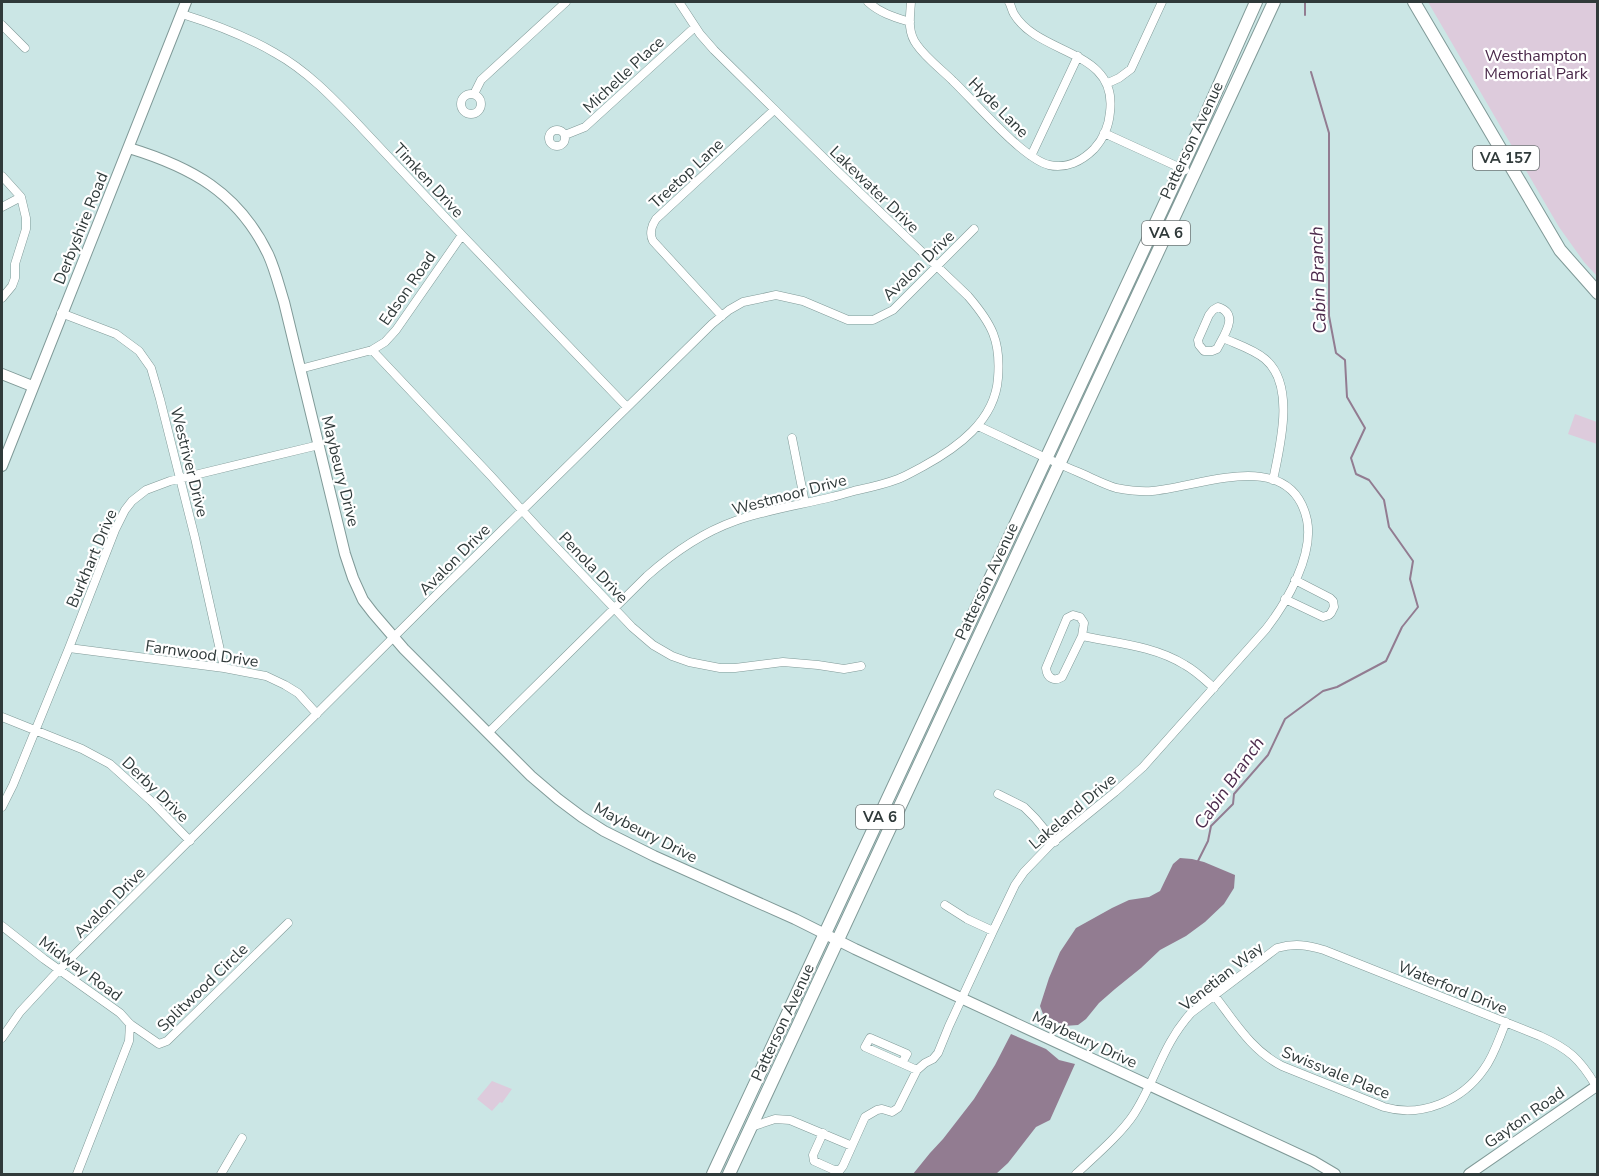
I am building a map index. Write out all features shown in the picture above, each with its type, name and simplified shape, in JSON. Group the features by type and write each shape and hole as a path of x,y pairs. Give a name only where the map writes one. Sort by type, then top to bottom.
{"main road":[{"name":"Patterson Avenue","path":"713,1174 1047,458 1256,2"},
{"name":"Patterson Avenue","path":"729,1174 1274,2"},
{"name":"VA 157","path":"1414,2 1560,250 1598,293"}],"street":[{"name":"Derbyshire Road","path":"2,466 186,2"},
{"path":"474,94 481,80 566,2"},
{"name":"Lakewater Drive","path":"679,2 705,40 774,110 968,296 982,313 994,335 1000,359 998,386 989,410 978,426"},
{"path":"868,2 891,17 910,22"},
{"name":"Hyde Lane","path":"911,2 909,28 917,45 1031,156 1047,165 1074,163 1083,159 1101,140 1104,133"},
{"path":"1010,2 1014,14 1028,29 1078,56 1094,67 1108,83 1111,104 1104,133 1194,174"},
{"path":"1108,83 1131,69 1162,2"},
{"name":"Timken Drive","path":"182,14 248,38 277,54 300,69 332,97 627,407"},
{"path":"2,25 25,48"},
{"name":"Michelle Place","path":"565,135 585,127 694,27"},
{"path":"1031,156 1078,56"},
{"name":"Treetop Lane","path":"722,316 653,241 651,234 653,224 774,110"},
{"name":"Maybeury Drive","path":"129,148 173,164 208,182 227,198 258,236 274,270 284,302 353,578 363,600 412,657 546,790 604,831 1313,1161 1335,1174"},
{"path":"2,176 21,197 26,212 26,229 15,264 14,283 2,298"},
{"path":"2,207 21,197"},
{"name":"Avalon Drive","path":"2,1038 21,1012 59,970 522,510 722,316 743,302 776,295 803,301 848,320 873,320 893,310 974,229"},
{"name":"Edson Road","path":"300,369 372,350 385,342 396,330 462,236"},
{"path":"1218,307 1225,310 1229,320 1222,338 1217,349 1212,351 1204,351 1198,343 1209,315 1218,307"},
{"name":"Westriver Drive","path":"62,313 116,334 144,357 154,376 224,668"},
{"path":"978,426 1116,488 1149,491 1221,478 1261,476 1273,480 1282,424 1281,384 1273,368 1264,358 1222,338"},
{"name":"Penola Drive","path":"372,350 632,627 653,645 672,656 720,668 783,662 844,669 861,666"},
{"path":"2,374 32,386"},
{"name":"Westmoor Drive","path":"488,733 664,560 685,545 706,533 747,517 899,478 935,460 956,446 978,426"},
{"path":"792,438 805,503"},
{"name":"Burkhart Drive","path":"2,807 69,648 115,530 132,501 146,490 179,479 319,445"},
{"name":"Lakeland Drive","path":"823,1133 813,1155 814,1161 834,1170 840,1170 865,1117 877,1110 892,1112 898,1108 917,1070 938,1053 993,931 1015,885 1024,872 1040,855 1143,767 1266,629 1299,571 1308,544 1309,529 1305,512 1293,492 1282,483 1273,480"},
{"path":"1285,599 1323,617 1329,615 1333,610 1334,604 1330,598 1295,580"},
{"path":"1074,615 1080,617 1084,626 1082,636 1062,677 1056,679 1050,677 1046,668 1068,618 1074,615"},
{"path":"1082,636 1164,654 1191,669 1215,688"},
{"name":"Farnwood Drive","path":"69,648 224,668 266,676 285,685 304,699 317,714"},
{"name":"Derby Drive","path":"2,717 82,749 110,764 190,841"},
{"path":"998,794 1024,807 1055,842"},
{"path":"945,905 967,919 993,931"},
{"name":"Splitwood Circle","path":"130,1024 159,1044 167,1041 288,923"},
{"name":"Midway Road","path":"2,926 120,1013 130,1024"},
{"name":"Waterford Drive","path":"1282,947 1306,944 1324,950 1540,1036 1566,1050 1577,1059 1597,1085"},
{"name":"Venetian Way","path":"1077,1174 1133,1115 1169,1042 1191,1013 1277,948 1282,947"},
{"name":"Swissvale Place","path":"1214,995 1252,1045 1271,1060 1384,1107 1400,1111 1415,1111 1438,1105 1476,1080 1491,1057 1506,1022"},
{"path":"77,1174 129,1041 130,1024"},
{"path":"902,1063 906,1054 870,1038 865,1047 917,1070"},
{"name":"Gayton Road","path":"1468,1174 1597,1085"},
{"path":"751,1127 779,1118 852,1146"},
{"path":"220,1174 242,1138"}],"green space":[{"name":"Westhampton Memorial Park","path":"1428,2 1597,2 1597,276 1559,227"},
{"path":"1575,414 1597,422 1597,444 1568,434"},
{"path":"492,1081 512,1089 502,1103 500,1102 492,1111 477,1099"}],"shaded area":[{"path":"1180,858 1204,862 1235,875 1234,888 1224,904 1186,936 1160,950 1099,1003 1078,1025 1064,1026 1043,1014 1040,1006 1049,978 1060,952 1076,928 1129,900 1149,897 1160,891 1173,864"},
{"path":"1011,1034 1046,1049 1059,1060 1075,1064 1050,1120 1036,1127 1008,1163 996,1174 913,1174 974,1099"}],"waterway":[{"name":"Cabin Branch","path":"1305,2 1305,15"},
{"name":"Cabin Branch","path":"1198,861 1208,841 1211,826 1233,804 1234,794 1268,755 1285,719 1323,691 1337,687 1386,661 1402,627 1418,607 1410,579 1413,561 1389,527 1384,500 1369,480 1356,474 1351,458 1365,428 1347,397 1345,360 1336,353 1329,316 1329,133 1311,72"}]}
